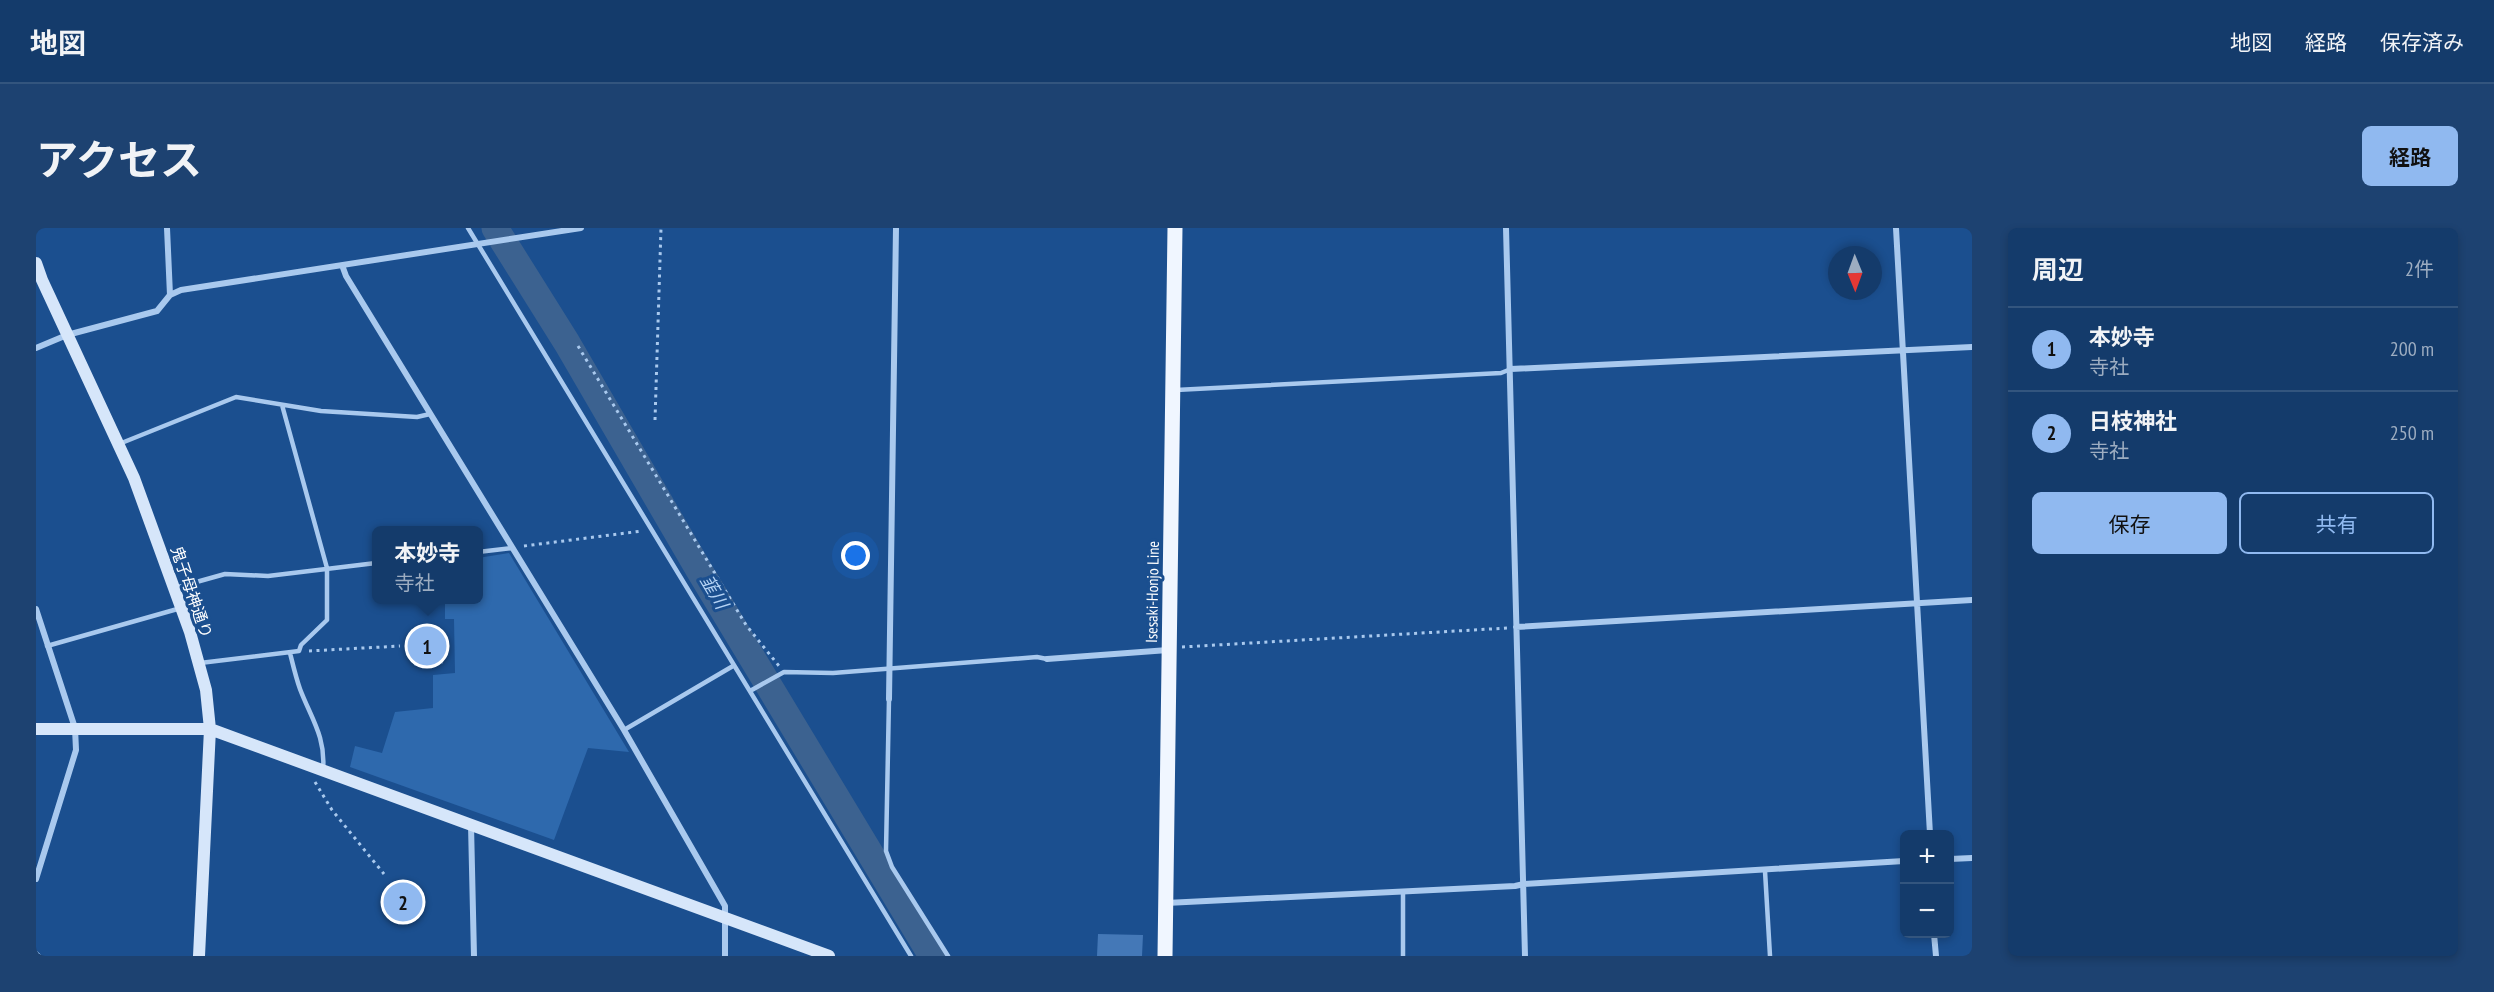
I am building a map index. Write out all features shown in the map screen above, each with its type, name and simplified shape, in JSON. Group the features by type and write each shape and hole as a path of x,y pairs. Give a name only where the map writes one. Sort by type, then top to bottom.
{"main road":[{"name":"Isesaki-Honjo Line","path":"1165,956 1175,228"}],"street":[{"path":"166,228 170,295"},
{"path":"36,348 67,335 157,311 170,295 181,290 581,228"},
{"path":"889,699 896,228"},
{"path":"1506,228 1525,956"},
{"path":"1896,228 1930,830"},
{"name":"鬼子母神通り","path":"36,263 134,478 181,608 206,690 210,729 199,956"},
{"path":"342,265 346,276 429,414 624,730 725,906 724,956"},
{"path":"1511,369 1972,347"},
{"path":"1516,627 1972,600"},
{"path":"36,609 75,728 76,750 36,879"},
{"path":"1047,659 1169,650"},
{"path":"36,729 210,729 829,956"},
{"path":"471,825 474,956"},
{"path":"1954,859 1972,858"},
{"path":"1166,903 1515,886 1900,861"},
{"path":"1935,938 1936,956"}],"lane":[{"path":"468,228 481,244 733,666 752,690 911,956"},
{"path":"1173,390 1501,373 1511,369"},
{"path":"119,445 236,397 321,411 417,417 429,414"},
{"path":"199,664 299,651 301,645 327,620 327,568 282,405"},
{"path":"483,551 513,548"},
{"path":"174,588 225,574 268,576 372,563"},
{"path":"47,646 181,608"},
{"path":"290,653 300,690 316,723 324,755 319,768"},
{"path":"752,690 784,672 833,673 1037,657 1047,659"},
{"path":"624,730 733,666"},
{"path":"889,699 886,851 892,867 948,956"},
{"path":"1765,871 1770,956"},
{"path":"1403,892 1403,956"}],"path":[{"path":"655,420 661,228"},
{"path":"578,346 746,625 784,672"},
{"path":"513,548 651,529"},
{"path":"1169,650 1516,627"},
{"path":"299,651 400,646"},
{"path":"319,768 313,777 332,810 384,874"}],"shaded area":[{"path":"509,553 629,752 588,748 554,840 350,767 355,746 382,753 395,712 433,708 433,675 455,673 454,619 445,619 445,604 483,604 483,557"}],"building":[{"path":"440,627 443,664 414,666 411,629"},
{"path":"395,882 420,913 411,921 385,890"},
{"path":"1098,934 1143,935 1142,956 1097,956"}],"waterway":[{"name":"韮川","path":"495,228 567,343 699,570 932,956"}],"place":[{"name":"本妙寺","path":"427,646"},
{"name":"日枝神社","path":"403,902"}]}
